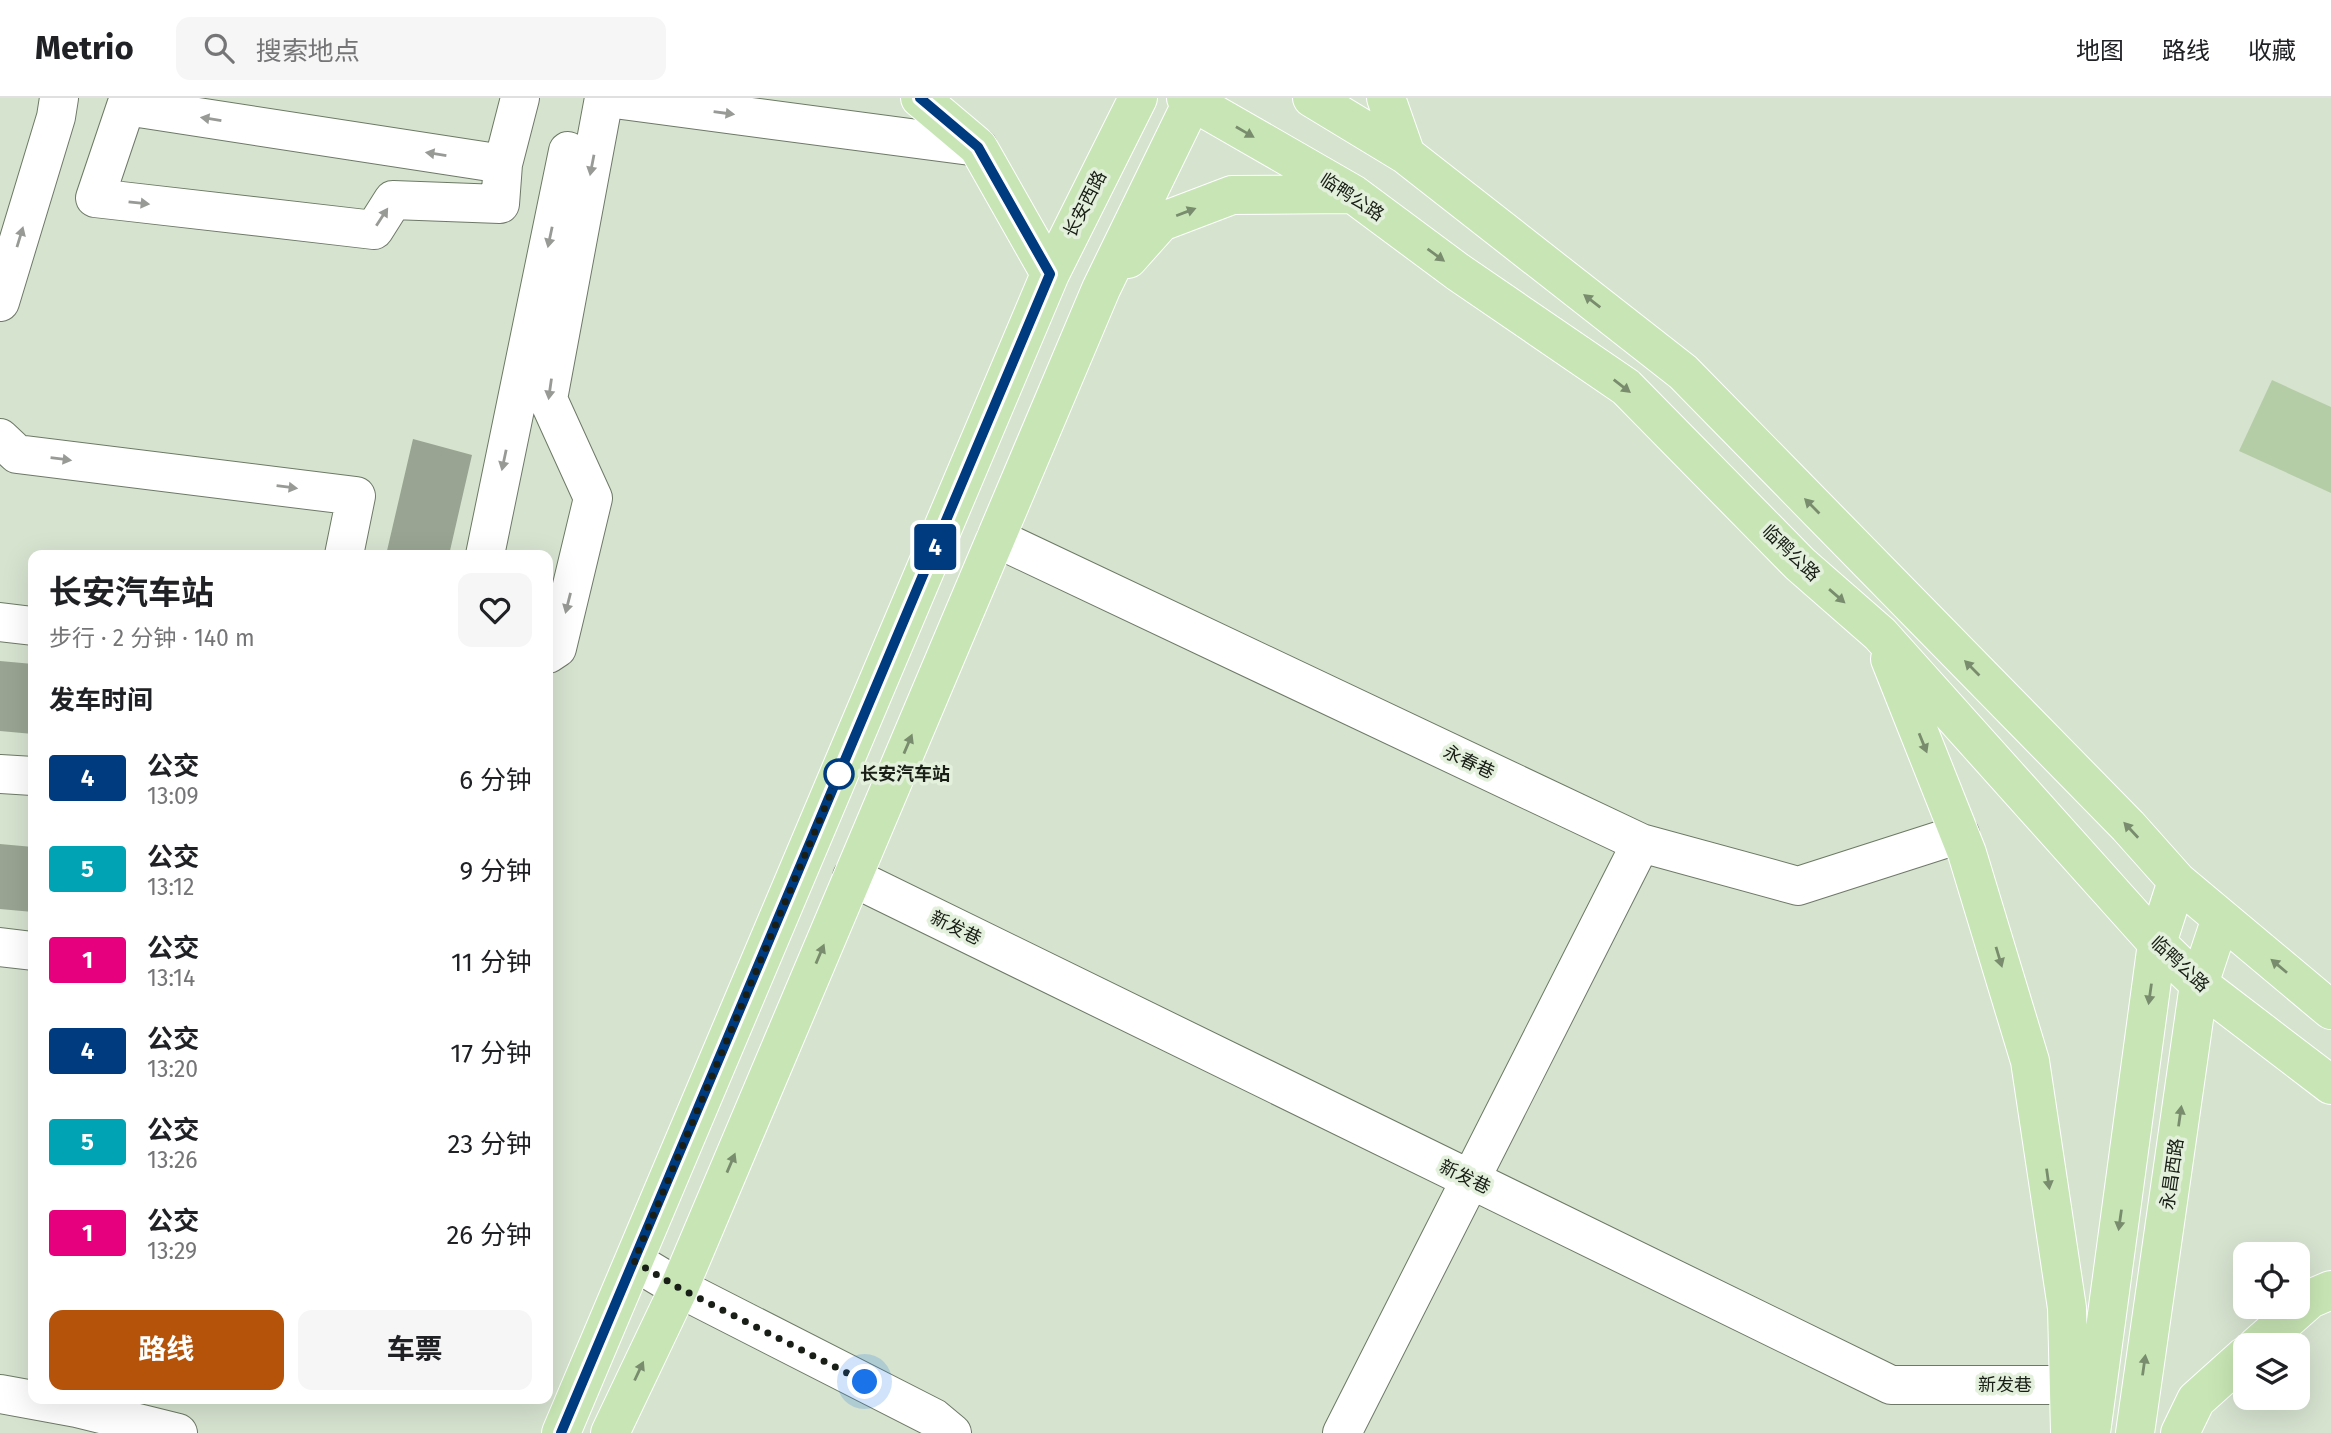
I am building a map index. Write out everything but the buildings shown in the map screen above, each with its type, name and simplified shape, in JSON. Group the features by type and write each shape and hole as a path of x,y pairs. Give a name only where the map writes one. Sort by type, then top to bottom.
{"main road":[{"path":"920,98 978,147 1050,274"},
{"name":"长安西路","path":"561,1433 1050,274 1138,98"},
{"path":"1312,98 1406,155 1683,372 2128,826 2177,881 2331,1010"},
{"path":"1386,98 1406,155"},
{"path":"610,1433 679,1288 1101,289 1191,99"},
{"name":"临鸭公路","path":"1191,99 1353,194 1458,272 1626,387 1800,564 1880,634 2157,943 2199,984 2331,1085"},
{"path":"1101,289 1161,222 1232,195 1353,194"},
{"path":"1880,634 1960,834 2030,1061 2067,1308 2085,1406"},
{"path":"2070,1433 2085,1406 2157,943 2177,881"},
{"name":"永昌西路","path":"2135,1433 2199,984 2221,918"},
{"path":"2272,1333 2311,1299 2331,1290"},
{"path":"2180,1433 2196,1400 2233,1367"}],"street":[{"path":"0,302 56,117 59,98"},
{"path":"503,164 126,106 95,198 374,230 393,200 500,204 503,164 520,98"},
{"path":"486,550 579,98"},
{"path":"553,651 557,648 593,498 548,398 606,98 978,147"},
{"path":"0,438 17,454 356,496 345,550"},
{"name":"永春巷","path":"996,538 1641,843 1798,886 1960,834"},
{"path":"0,622 28,625"},
{"path":"0,774 28,776"},
{"path":"1342,1433 1641,843"},
{"name":"新发巷","path":"852,877 1892,1385 2085,1406"},
{"path":"0,947 28,950"},
{"path":"634,1261 679,1288 934,1418 952,1433"},
{"path":"0,1394 28,1399"},
{"path":"55,1404 178,1433"}],"green space":[{"path":"2272,380 2331,407 2331,493 2239,451"}],"bus line":[{"name":"4","path":"561,1433 1050,274 978,147 920,98"}],"place":[{"name":"长安汽车站","path":"839,774"}],"route":[{"path":"839,774 634,1261 679,1288 865,1382"}]}
